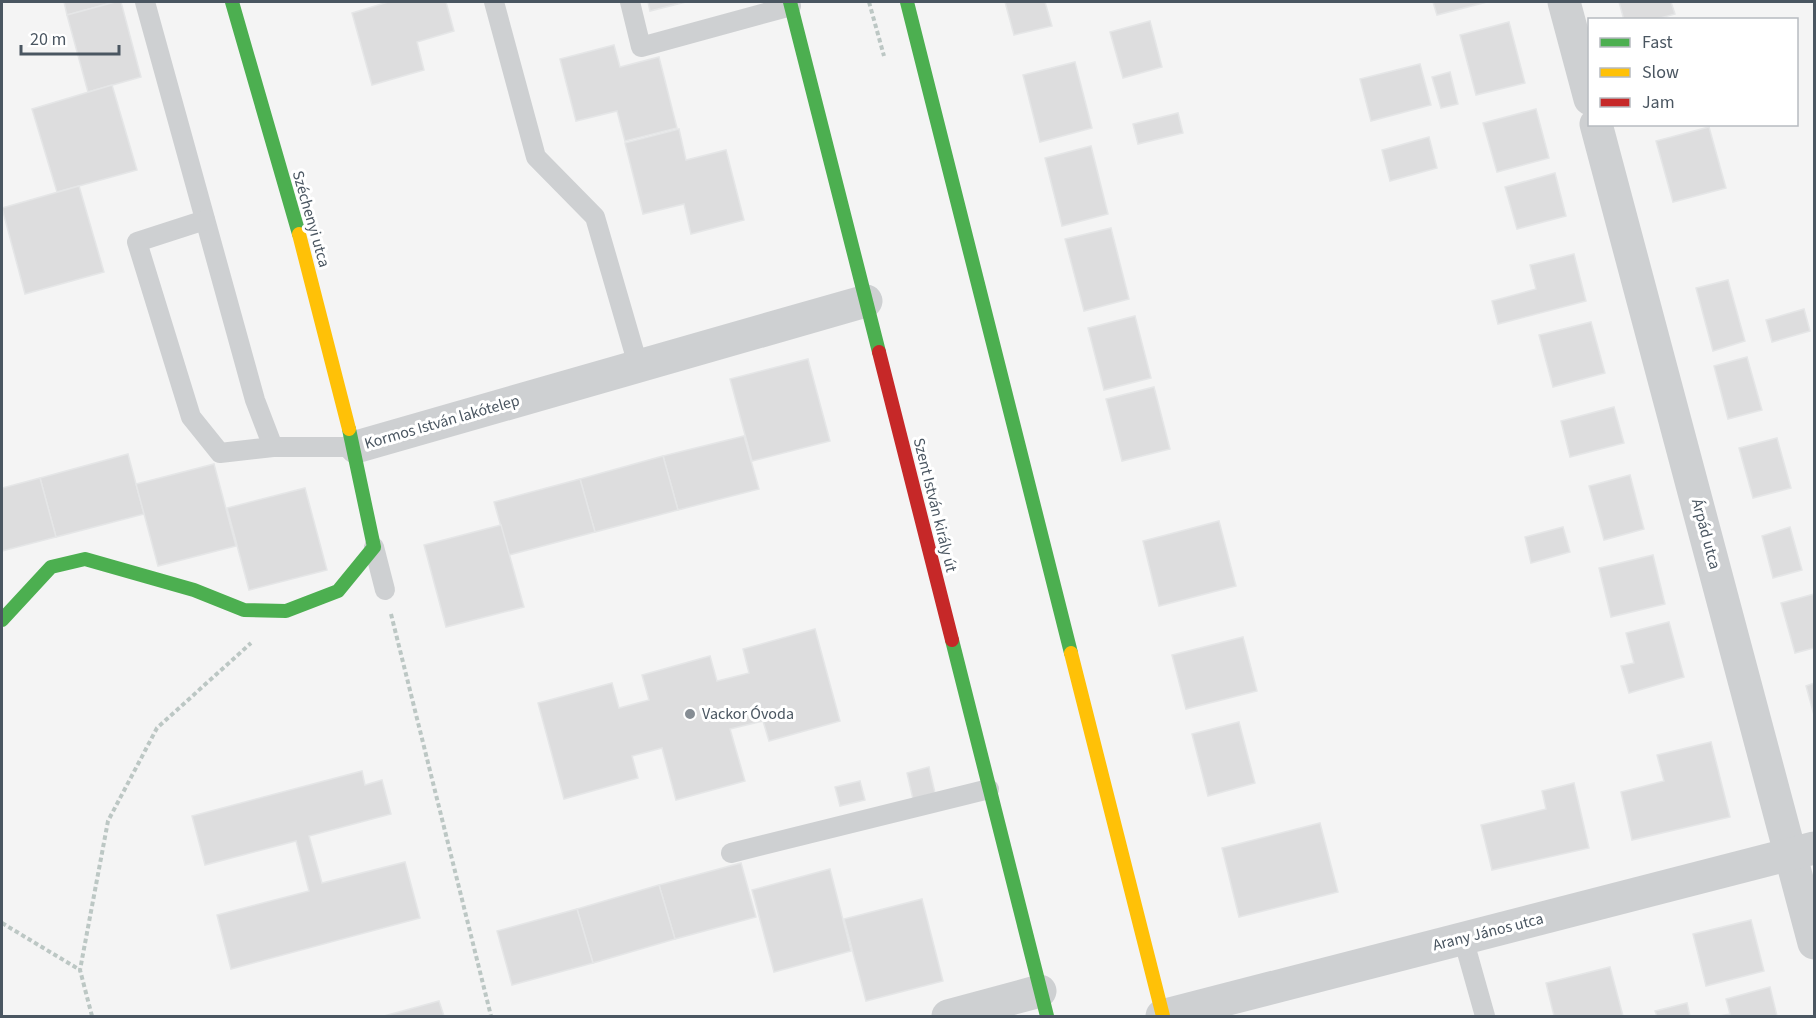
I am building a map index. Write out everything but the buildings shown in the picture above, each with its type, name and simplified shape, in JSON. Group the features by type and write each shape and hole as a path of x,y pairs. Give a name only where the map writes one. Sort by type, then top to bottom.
{"street":[{"name":"Széchenyi utca","path":"232,2 356,447"},
{"path":"907,2 1163,1016"},
{"path":"1563,2 1588,92"},
{"name":"Szent István király út","path":"790,4 1044,1004"},
{"name":"Árpád utca","path":"1597,126 1803,851 1815,943"},
{"name":"Kormos István lakótelep","path":"374,547 356,447 866,301"},
{"path":"2,620 51,567 85,559 194,590 244,610 286,612 338,591 374,547"},
{"name":"Arany János utca","path":"1163,1016 1803,851"},
{"path":"948,1017 1044,1004"}],"lane":[{"path":"145,2 255,400 273,447"},
{"path":"494,2 536,158 595,217 638,365"},
{"path":"630,2 641,47 790,4"},
{"path":"205,220 137,242 191,417 220,453 273,447 356,447"},
{"path":"374,547 385,590"},
{"path":"731,853 989,789"},
{"path":"1463,938 1485,1017"}],"path":[{"path":"385,590 490,1017"},
{"path":"92,1017 80,970 108,821 157,728 286,612"},
{"path":"2,923 80,970"}],"traffic: fast":[{"path":"232,2 299,234"},
{"path":"790,2 879,352"},
{"path":"907,2 1071,653"},
{"path":"2,620 51,567 85,559 194,590 244,610 286,611 338,591 374,547 349,429"},
{"path":"952,640 1047,1016"}],"traffic: slow":[{"path":"299,234 349,429"},
{"path":"1071,653 1163,1016"}],"traffic: jam":[{"path":"879,352 952,640"}],"place":[{"name":"Vackor Óvoda","path":"690,714"}]}
